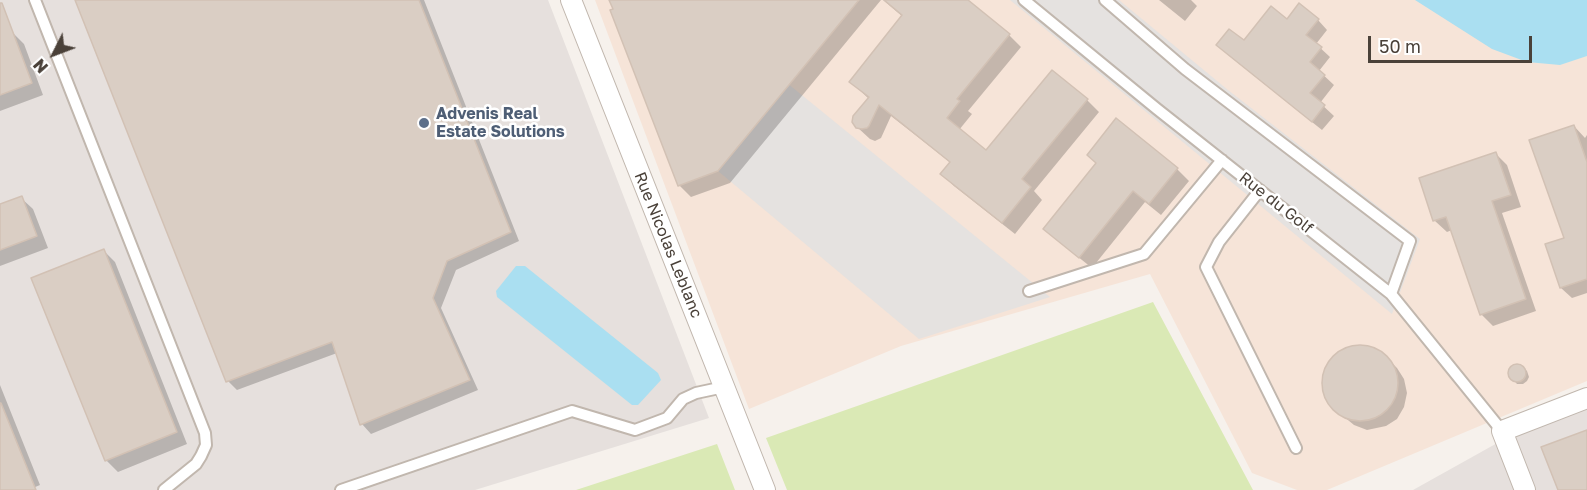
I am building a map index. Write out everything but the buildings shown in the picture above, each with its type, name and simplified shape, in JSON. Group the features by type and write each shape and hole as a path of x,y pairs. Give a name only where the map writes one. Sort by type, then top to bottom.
{"street":[{"name":"Rue Nicolas Leblanc","path":"571,0 765,490"},
{"path":"1525,490 1502,431 1587,398"}],"lane":[{"path":"35,0 205,433 206,445 196,465 164,490"},
{"name":"Rue du Golf","path":"1024,0 1391,294 1502,431"},
{"path":"1105,0 1185,69 1410,241 1391,294"},
{"path":"1029,291 1144,254 1222,160"},
{"path":"1260,190 1219,242 1206,267 1296,448"},
{"path":"341,490 572,411 635,430 667,418 683,399 696,393 724,387"}],"shaded area":[{"path":"0,0 548,0 709,418 475,490 0,490"},
{"path":"595,0 1587,0 1587,381 1327,490 1297,490 1252,473 1150,274 901,346 749,409"},
{"path":"1010,0 1119,0 1228,90 1420,239 1392,314"},
{"path":"787,83 1050,297 919,339 718,171"},
{"path":"1587,405 1587,490 1413,490 1517,432"}],"green space":[{"path":"1153,302 1253,490 787,490 766,438"},
{"path":"717,444 735,490 576,490"}],"water":[{"path":"1415,0 1587,0 1587,56 1560,65 1527,62 1492,49"},
{"path":"516,266 525,266 658,373 661,380 638,405 632,405 497,297 496,291"}],"place":[{"name":"Advenis Real Estate Solutions","path":"424,123"}]}
